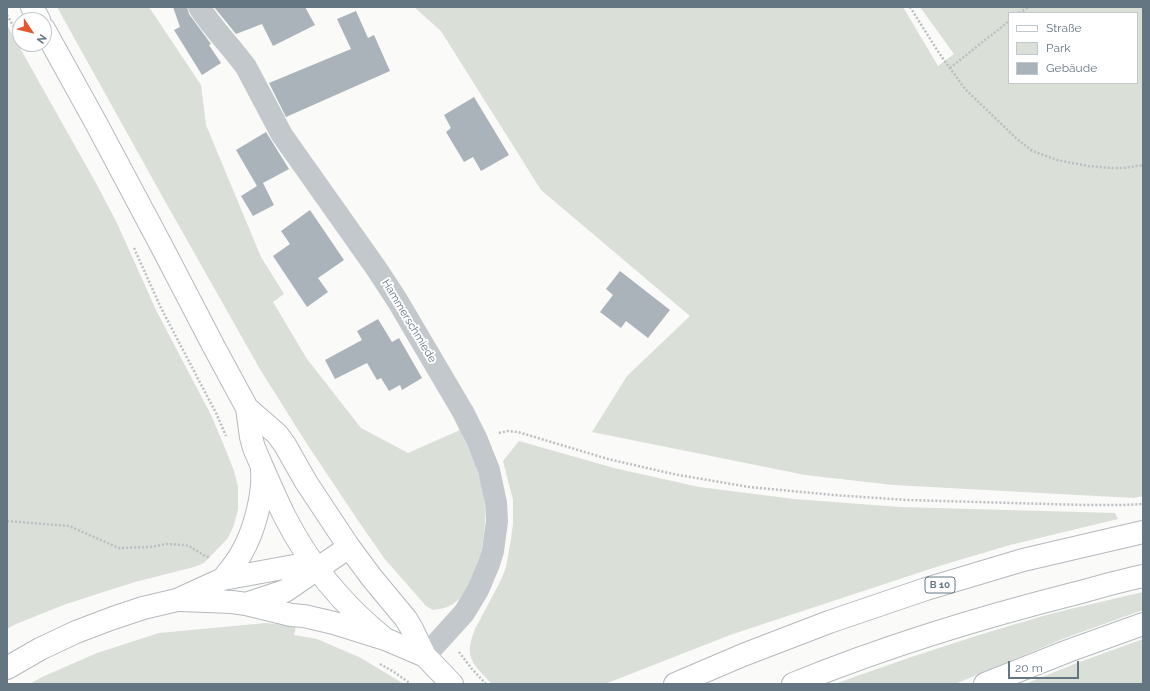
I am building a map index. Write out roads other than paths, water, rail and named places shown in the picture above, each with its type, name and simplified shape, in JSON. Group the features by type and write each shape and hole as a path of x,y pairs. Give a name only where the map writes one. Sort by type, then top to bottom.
{"main road":[{"path":"52,43 104,137 247,408 254,448 285,518 318,570 339,596 354,612 385,639"},
{"path":"247,408 277,434 306,482 349,547 372,578 406,619 425,656 452,684"},
{"path":"223,578 241,553 248,538 260,499 262,480 261,465"},
{"name":"B 10","path":"675,684 750,652 829,622 926,589 1023,560 1143,532"},
{"path":"246,604 285,591 318,570 349,547"},
{"path":"7,668 40,649 76,632 143,608 178,600 223,578 294,566 305,566 318,570"},
{"path":"793,684 915,639 1020,607 1143,576"},
{"path":"178,600 232,602 291,615 304,616 334,623 385,639 425,656"},
{"path":"985,684 1068,650 1143,624"}],"street":[{"name":"Hammerschmiede","path":"199,7 210,23 246,67 282,135 397,300 463,412 477,440 489,470 496,503 497,521 493,551 484,576 472,601 464,613 425,656"}]}
